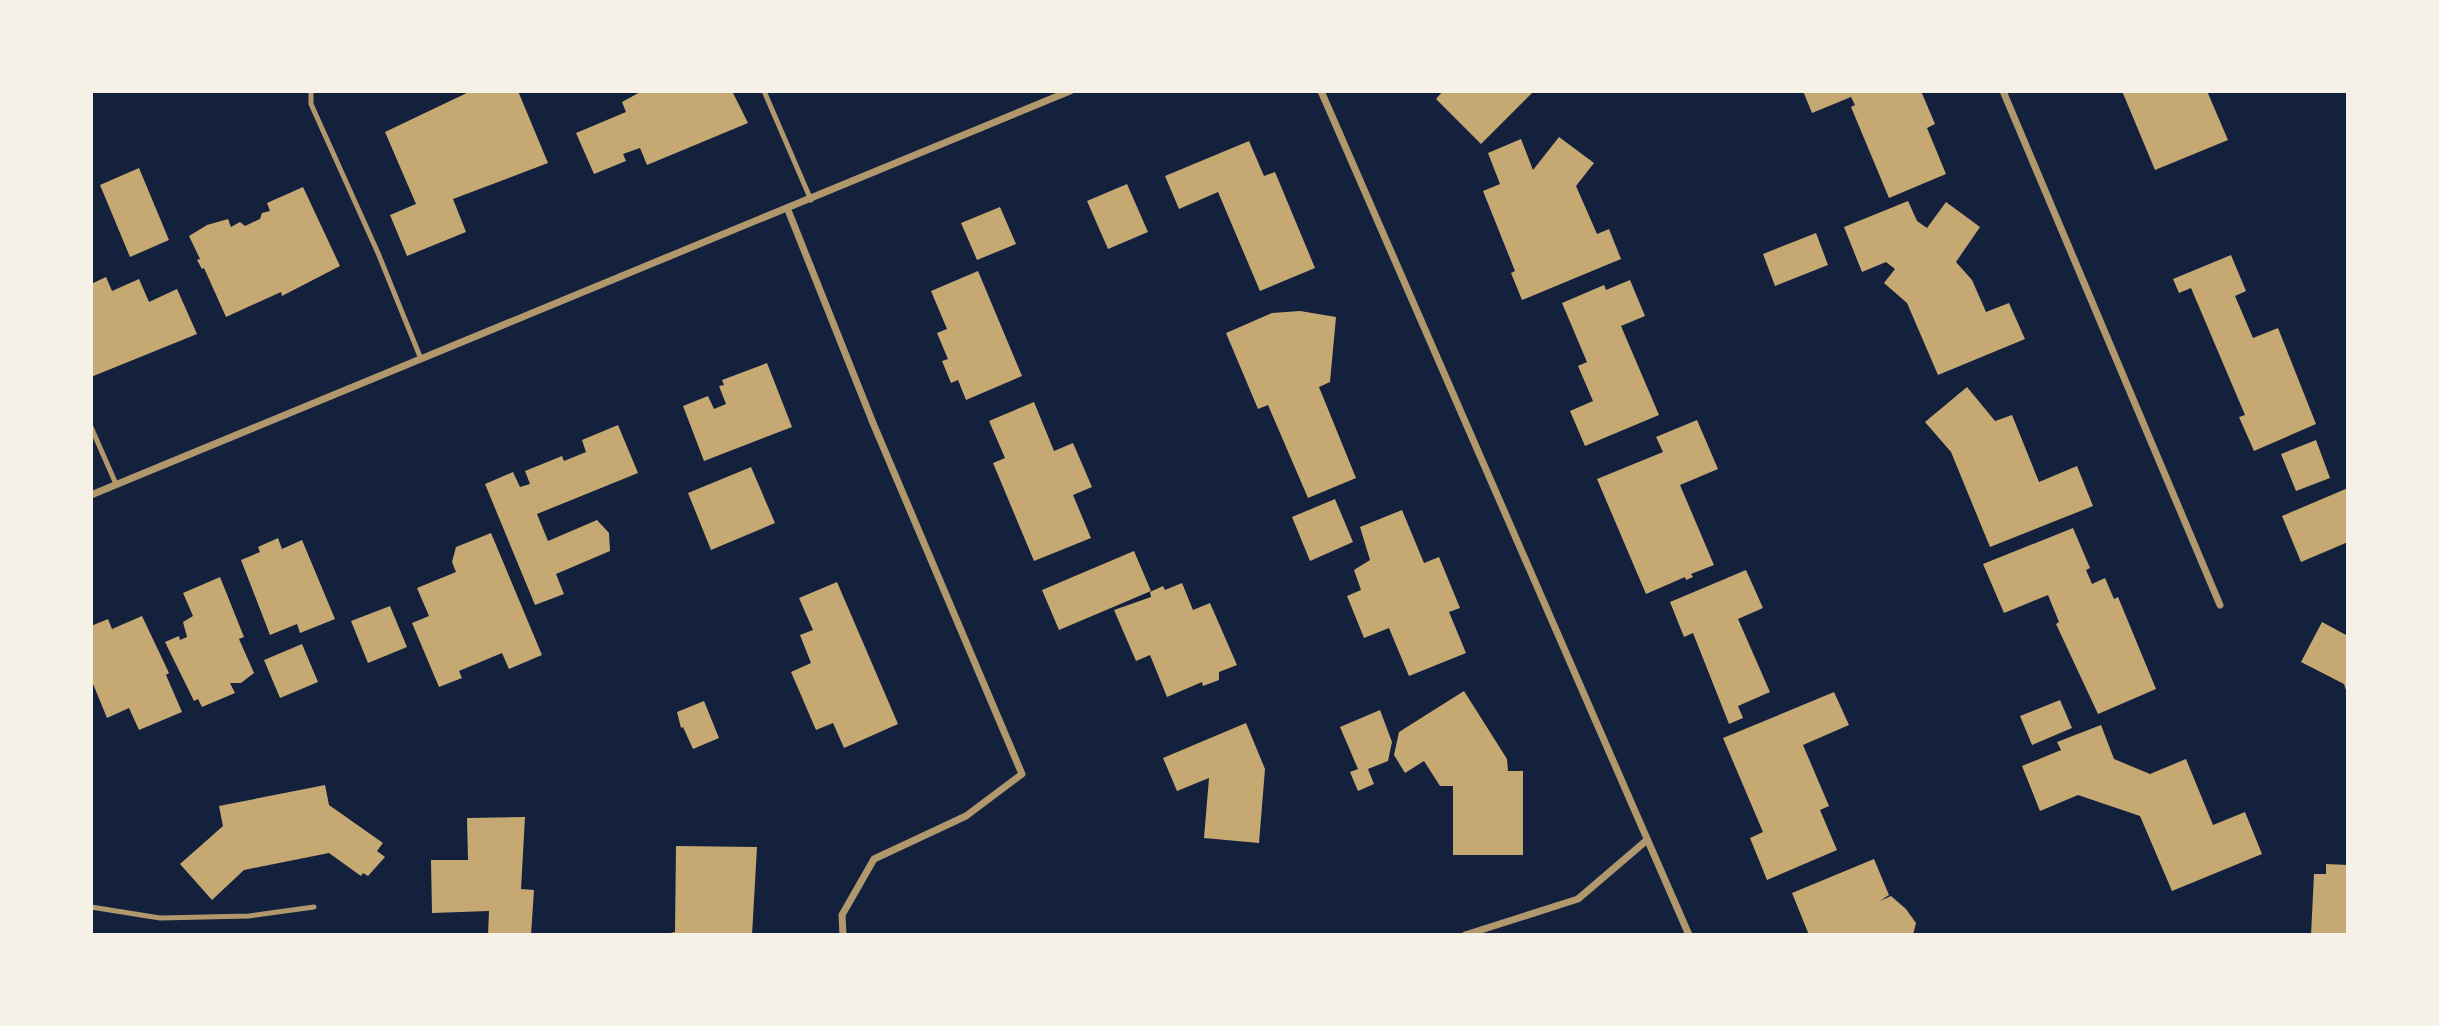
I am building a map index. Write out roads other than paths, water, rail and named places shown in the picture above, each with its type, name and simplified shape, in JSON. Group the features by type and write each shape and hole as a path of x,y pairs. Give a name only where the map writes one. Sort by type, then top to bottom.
{"street":[{"path":"91,495 788,210 1070,91"},
{"path":"1321,91 1689,935"},
{"path":"2003,91 2220,605"},
{"path":"788,210 873,423 1022,774 966,816 874,859 842,915 843,935"},
{"path":"1465,935 1578,899 1647,840"}],"lane":[{"path":"311,91 311,104 378,253 421,359"},
{"path":"764,91 811,200"},
{"path":"91,427 116,484"},
{"path":"91,907 160,918 249,916 314,907"}]}
